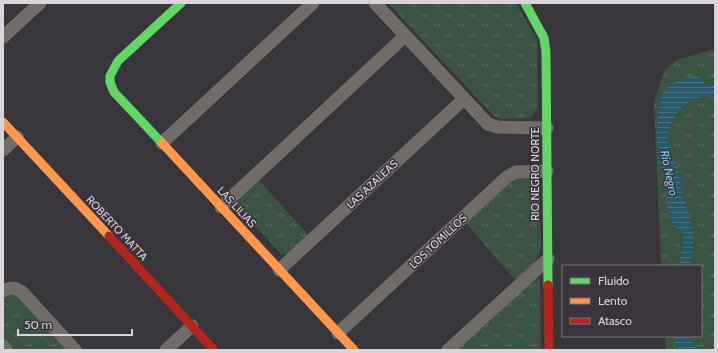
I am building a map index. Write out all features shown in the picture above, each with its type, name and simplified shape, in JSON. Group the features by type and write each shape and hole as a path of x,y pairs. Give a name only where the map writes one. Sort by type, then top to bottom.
{"street":[{"path":"3,37 40,3"},
{"name":"LAS LILIAS","path":"181,3 118,61 110,76 110,82 114,92 354,350"},
{"path":"162,143 313,3"},
{"path":"374,3 485,122 491,126 497,127 547,128"},
{"name":"RIO NEGRO NORTE","path":"525,3 544,38 546,52 549,350"},
{"path":"221,207 405,36"},
{"name":"LAS AZALEAS","path":"279,270 464,99"},
{"name":"ROBERTO MATTA","path":"3,122 214,350"},
{"path":"3,150 17,137"},
{"name":"LOS TOMILLOS","path":"338,333 508,176 516,172 547,171"},
{"path":"448,350 548,259"},
{"path":"3,291 10,288 16,288 22,292 75,350"},
{"path":"166,350 192,326"},
{"path":"3,346 6,350"}],"green space":[{"path":"388,3 516,3 537,40 538,107 531,118 500,119 493,115"},
{"path":"715,49 715,350 666,350 665,337 702,337 702,265 661,265 654,102 664,71 677,60"},
{"path":"533,176 539,180 541,249 534,265 516,281 466,223 515,179"},
{"path":"259,180 309,236 289,253 281,254 236,203 238,199"},
{"path":"536,278 540,280 541,350 454,350"},
{"path":"13,291 69,350 13,350 3,339 3,296"}],"water":[{"name":"Río Negro","path":"697,76 707,85 715,86 715,98 703,97 688,102 677,113 670,126 668,141 669,148 678,170 682,193 694,234 689,265 679,265 684,239 682,232 676,227 669,215 665,179 658,159 658,114 665,90 671,84"},
{"path":"673,337 687,337 699,350 678,350"}],"traffic: fast":[{"path":"162,143 114,92 110,82 110,76 118,61 181,3"},
{"path":"525,3 544,38 546,52 548,285"}],"traffic: slow":[{"path":"3,122 109,236"},
{"path":"162,143 354,350"}],"traffic: jam":[{"path":"109,236 214,350"},
{"path":"548,285 549,350"}]}
